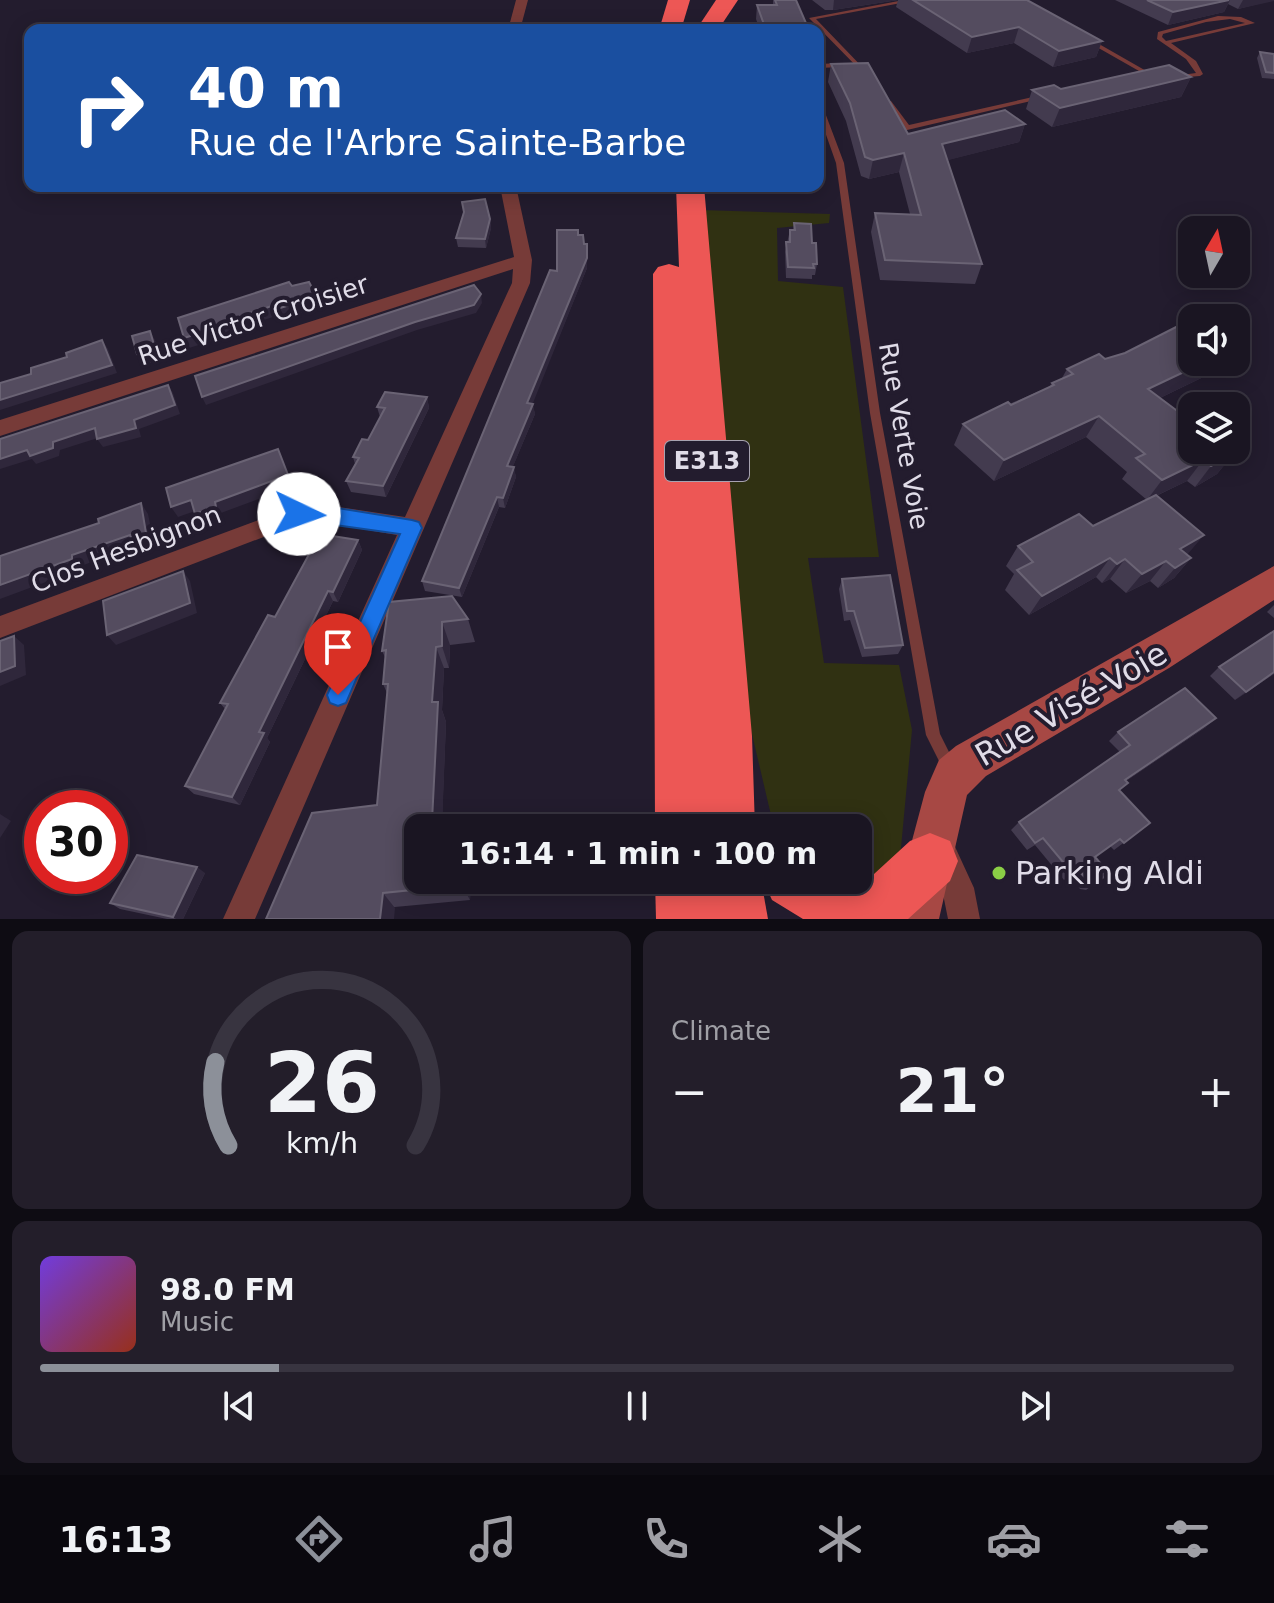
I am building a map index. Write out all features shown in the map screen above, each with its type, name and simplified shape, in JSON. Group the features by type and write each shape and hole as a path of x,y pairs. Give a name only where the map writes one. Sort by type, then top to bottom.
{"highway":[{"path":"672,24 679,0"},
{"path":"683,24 693,0"},
{"path":"699,24 709,0"},
{"path":"711,24 727,0"},
{"name":"E313","path":"667,192 683,814"},
{"name":"E313","path":"690,192 726,736 727,814"},
{"path":"726,736 753,814"},
{"path":"813,894 836,904 871,903 892,897 933,851"},
{"path":"684,894 685,919"},
{"path":"735,894 739,919"}],"street":[{"path":"516,24 522,0"},
{"path":"239,919 521,283 523,260 509,192"},
{"name":"Rue Victor Croisier","path":"0,428 523,260"},
{"name":"Clos Hesbignon","path":"0,627 299,514 319,513 412,528"},
{"name":"Rue Visé-Voie","path":"915,919 946,792 954,775 971,761 1155,656 1274,581"},
{"path":"933,851 950,866 964,919"}],"lane":[{"path":"818,24 812,18 914,0"},
{"path":"1164,43 1252,23 1221,6"},
{"path":"1081,36 1145,72 1195,77 1200,74 1199,69 1164,43 1159,38 1160,33 1220,18 1249,21"},
{"path":"824,31 873,80"},
{"path":"824,61 847,55"},
{"path":"824,63 855,65"},
{"path":"1131,75 1145,72"},
{"path":"882,92 907,128 1047,95"},
{"name":"Rue Verte Voie","path":"824,119 840,163 875,413 933,735 954,775"}],"shaded area":[{"path":"701,210 830,214 829,223 777,228 778,281 843,287 879,557 808,558 824,663 899,665 912,730 899,869 872,876 872,814 771,814 744,700"}],"building":[{"path":"775,0 796,0 806,24 764,24 757,5 777,5"},
{"path":"913,0 1027,0 1102,41 1059,51 1019,27 972,37"},
{"path":"1147,0 1229,0 1173,12"},
{"path":"1260,52 1274,54 1274,73 1266,72"},
{"path":"868,63 908,134 1005,110 1025,124 942,144 982,264 885,260 875,213 921,215 904,153 873,160 865,157 850,103 831,64"},
{"path":"1169,65 1191,77 1060,108 1032,90 1054,85 1061,89"},
{"path":"485,199 490,219 485,239 456,238 464,212 462,202"},
{"path":"794,223 811,224 812,243 816,243 817,264 813,264 814,268 788,267 786,242 790,242 790,230 795,230"},
{"path":"557,230 578,230 578,235 583,235 584,244 587,244 587,258 527,403 533,404 507,466 514,467 503,498 497,497 459,588 422,581 550,270 557,271"},
{"path":"289,282 292,286 309,282 317,297 280,308 278,304 241,316 242,320 184,338 178,318"},
{"path":"474,285 481,294 474,305 415,322 202,397 195,376"},
{"path":"1178,326 1178,375 1148,389 1178,412 1178,464 1195,464 1162,480 1136,458 1145,454 1099,416 1004,460 963,424 1008,402 1011,405 1054,385 1052,383 1073,374 1067,369 1099,354 1105,359 1125,353"},
{"path":"150,331 155,348 137,354 132,336"},
{"path":"102,340 112,365 0,400 0,383 31,374 31,368 67,357 66,353"},
{"path":"168,385 175,405 134,420 136,428 97,439 95,428 53,442 53,448 30,456 27,450 0,459 0,439"},
{"path":"385,392 427,397 383,486 346,481 359,458 353,457 362,439 368,440 385,408 377,407"},
{"path":"278,449 288,475 215,502 216,507 195,514 191,500 171,507 166,488"},
{"path":"1156,495 1204,535 1180,549 1191,558 1175,568 1166,561 1142,574 1125,559 1117,564 1110,558 1042,596 1017,570 1033,562 1018,546 1079,514 1093,526"},
{"path":"141,503 146,533 131,538 130,535 72,555 72,559 0,585 0,556 99,523 98,519"},
{"path":"320,534 358,540 333,592 328,591 259,732 264,733 232,797 185,786 228,704 220,703 268,615 275,617"},
{"path":"183,571 190,603 107,635 103,601"},
{"path":"890,575 903,645 865,648 854,611 847,611 842,579"},
{"path":"452,596 468,619 442,622 442,646 436,647 432,702 438,702 432,814 404,814 404,891 383,893 380,919 266,919 312,813 377,805 388,684 383,684 386,650 382,651 389,602"},
{"path":"1274,631 1274,672 1246,692 1219,667"},
{"path":"14,636 15,666 0,672 0,641"},
{"path":"1185,688 1216,718 1125,780 1128,783 1119,790 1150,823 1124,843 1120,839 1095,857 1109,873 1096,883 1089,882 1078,869 1073,874 1043,838 1035,843 1019,822 1130,745 1118,732"},
{"path":"137,855 197,867 173,917 110,903 115,894 128,894 128,871"}],"place":[{"name":"Parking Aldi","path":"999,873"}],"route":[{"path":"299,514 319,513 412,528 338,695"}]}
